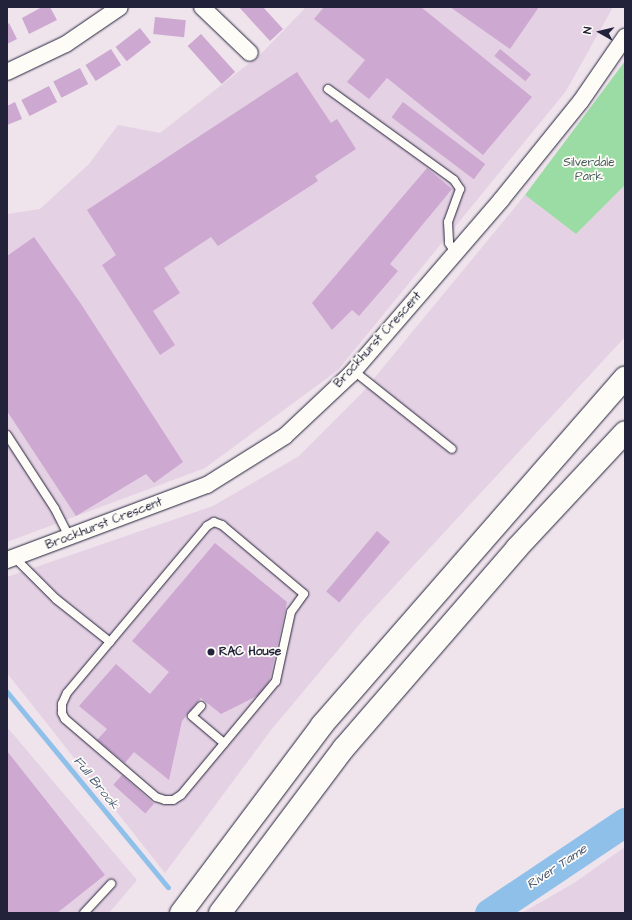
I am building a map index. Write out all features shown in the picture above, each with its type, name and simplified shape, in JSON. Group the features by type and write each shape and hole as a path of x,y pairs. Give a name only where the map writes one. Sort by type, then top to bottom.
{"highway":[{"path":"181,913 322,725 625,378"},
{"path":"220,913 344,748 517,548 625,432"}],"street":[{"path":"7,72 66,44 120,7"},
{"path":"202,7 250,53"},
{"name":"Brockhurst Crescent","path":"11,559 207,485 285,436 354,371 455,253 581,101 625,37"}],"lane":[{"path":"328,89 454,180 460,189 448,222 449,243 455,253"},
{"path":"354,371 452,448"},
{"path":"7,435 55,509 69,537"},
{"path":"214,522 222,524 304,594 291,612 276,681 181,795 173,800 165,800 156,797 65,719 62,713 62,704 67,693 110,642 207,526 214,522"},
{"path":"11,559 56,599 110,642"},
{"path":"201,706 192,716 224,743"},
{"path":"84,913 111,884"}],"shaded area":[{"path":"306,7 613,7 566,91 338,370 205,468 7,542 7,214 40,209 89,164 118,125 160,133 261,54"},
{"path":"625,185 625,337 364,619 271,730 165,873 7,673 7,577 213,506 299,456 362,393 525,195 576,234"},
{"path":"7,727 137,880 109,913 7,913"},
{"path":"625,847 625,913 522,913 574,883"}],"green space":[{"name":"Silverdale Park","path":"625,61 625,185 576,234 525,195"}],"building":[{"path":"42,7 50,7 57,20 29,34 22,18"},
{"path":"239,7 263,7 283,29 270,41"},
{"path":"324,7 421,7 532,97 483,155 387,78 369,99 347,82 365,60 314,19"},
{"path":"450,7 539,7 510,49"},
{"path":"155,17 186,20 184,37 153,34"},
{"path":"9,23 17,39 7,44 7,25"},
{"path":"140,28 151,42 127,61 116,47"},
{"path":"201,34 235,72 222,84 188,46"},
{"path":"111,49 121,65 96,81 86,65"},
{"path":"500,49 531,74 525,81 494,56"},
{"path":"80,68 88,84 61,98 53,82"},
{"path":"297,72 331,123 337,119 356,149 315,176 318,181 218,246 211,237 164,268 180,293 153,311 175,345 160,355 102,265 116,255 87,210"},
{"path":"49,86 57,102 30,116 21,100"},
{"path":"15,102 22,119 7,125 7,106"},
{"path":"403,102 485,164 474,179 392,117"},
{"path":"427,168 452,189 390,264 398,271 359,316 352,310 332,330 312,303"},
{"path":"34,237 81,304 183,462 154,483 146,474 76,516 7,411 7,256"},
{"path":"377,531 390,542 339,602 326,592"},
{"name":"RAC House","path":"215,543 287,602 269,682 259,695 221,714 201,698 182,721 169,780 134,752 125,763 97,740 107,729 79,706 116,664 150,694 169,672 132,641"},
{"path":"7,751 105,875 57,913 7,913"},
{"path":"122,775 154,804 145,813 113,785"}],"waterway":[{"name":"Full Brook","path":"7,692 168,887"},
{"name":"River Tame","path":"489,913 625,822"}],"place":[{"name":"RAC House","path":"211,652"}]}
